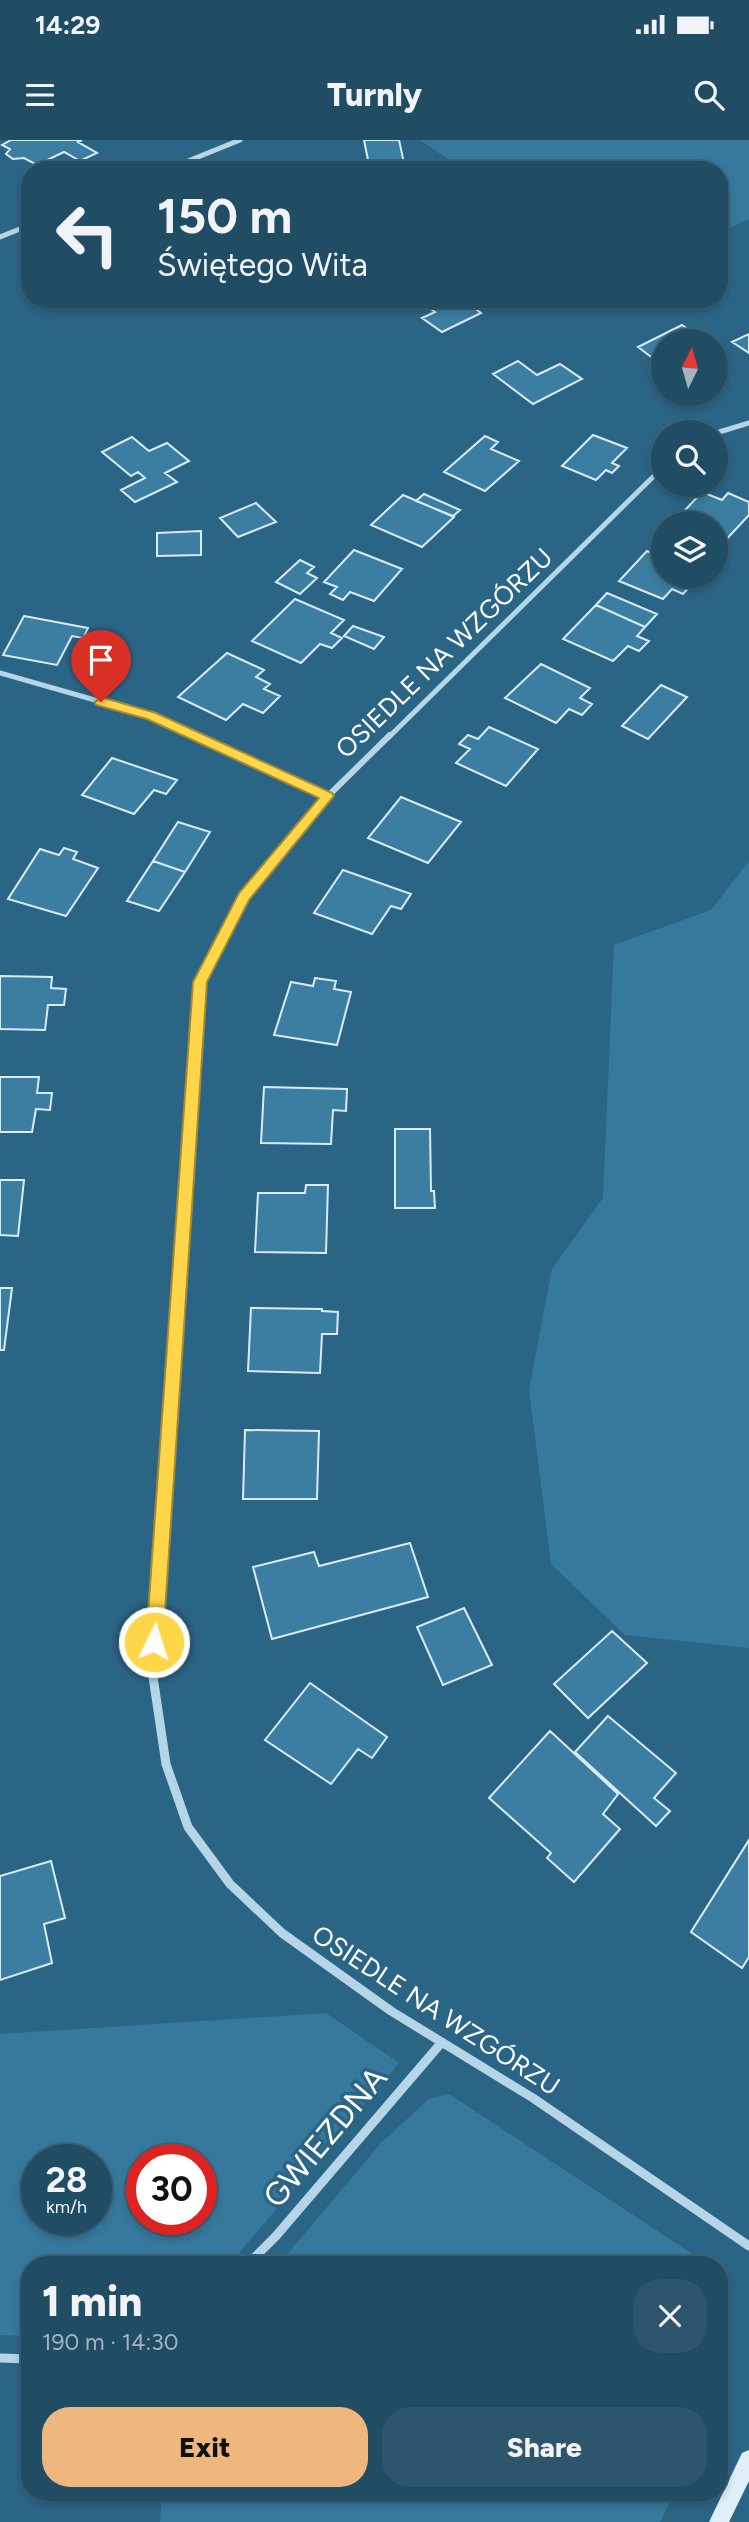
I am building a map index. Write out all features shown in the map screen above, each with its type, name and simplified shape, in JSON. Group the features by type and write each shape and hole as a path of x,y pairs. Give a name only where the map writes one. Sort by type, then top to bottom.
{"main road":[{"path":"719,2522 749,2460"}],"street":[{"path":"188,161 240,140"},
{"path":"0,237 21,229"},
{"path":"728,429 749,423"},
{"name":"OSIEDLE NA WZGÓRZU","path":"651,479 328,796 244,897 200,982 152,1670 166,1764 188,1826 230,1884 282,1933 391,2011 533,2098 749,2246"},
{"path":"0,673 151,716 328,796"},
{"name":"GWIEZDNA","path":"256,2256 442,2042"},
{"path":"0,2358 21,2359"}],"shaded area":[{"path":"420,140 749,140 749,219 728,229 728,161 451,161"},
{"path":"749,861 749,1648 625,1635 551,1564 529,1390 552,1269 603,1198 614,945 711,910"},
{"path":"326,2013 399,2063 237,2256 21,2256 21,2336 0,2335 0,2034"},
{"path":"449,2094 695,2256 286,2256 381,2143 429,2099"},
{"path":"161,2501 670,2501 660,2522 160,2522"}],"building":[{"path":"11,140 82,140 78,142 97,153 80,161 64,152 45,161 30,161 24,158 13,159 6,154 10,149 2,145"},
{"path":"364,140 399,140 404,161 368,161"},
{"path":"429,308 474,308 481,313 442,332 422,318 435,312"},
{"path":"749,334 749,353 732,342"},
{"path":"651,340 651,357 638,347"},
{"path":"518,361 537,375 560,364 582,379 533,404 493,374"},
{"path":"593,435 627,448 612,463 619,466 612,473 606,470 596,480 562,466"},
{"path":"485,436 498,442 491,449 519,461 485,491 444,472"},
{"path":"132,437 149,451 167,443 189,461 165,473 177,482 135,502 121,490 145,478 138,472 131,476 102,452"},
{"path":"728,493 749,502 749,515 728,538 728,511 684,511 697,497 722,500 728,497"},
{"path":"424,494 460,510 453,516 416,501"},
{"path":"403,495 454,517 422,547 371,525"},
{"path":"256,503 276,522 238,537 220,518"},
{"path":"201,531 201,555 157,556 157,533"},
{"path":"354,550 402,569 374,601 350,592 343,600 330,594 337,587 324,582"},
{"path":"647,551 651,553 651,588 688,588 683,594 672,589 663,599 619,581"},
{"path":"300,560 314,567 307,573 317,578 300,594 276,582"},
{"path":"607,593 657,614 645,627 596,605"},
{"path":"295,599 344,620 331,633 342,638 332,648 320,644 301,663 252,641"},
{"path":"596,605 645,627 637,636 649,641 639,651 628,646 613,661 563,639"},
{"path":"24,616 88,628 83,638 72,636 57,665 3,655"},
{"path":"353,626 384,637 374,649 344,636"},
{"path":"227,653 264,670 256,677 270,684 264,689 280,696 263,713 243,704 226,720 178,697"},
{"path":"541,664 590,688 580,698 592,704 582,715 569,709 556,723 505,698"},
{"path":"661,685 687,697 648,739 622,726"},
{"path":"489,727 538,749 506,786 456,763 470,749 459,744 468,735 478,739"},
{"path":"112,758 177,780 166,794 154,790 134,814 82,795"},
{"path":"401,797 461,822 428,863 368,838"},
{"path":"178,822 210,832 185,872 153,861"},
{"path":"64,848 77,852 73,859 98,868 66,916 8,899 40,849 59,855"},
{"path":"153,861 185,872 159,911 127,901"},
{"path":"343,870 411,894 401,909 391,906 372,934 314,913"},
{"path":"0,976 52,977 51,988 66,989 64,1005 48,1005 45,1030 0,1029"},
{"path":"315,978 336,981 334,989 351,992 337,1045 274,1035 291,982 313,986"},
{"path":"0,1077 39,1077 37,1093 52,1093 50,1110 36,1109 32,1132 0,1132"},
{"path":"264,1087 347,1089 346,1111 333,1110 331,1144 261,1143"},
{"path":"395,1129 430,1129 431,1191 434,1191 435,1208 395,1208"},
{"path":"0,1180 24,1180 18,1236 0,1235"},
{"path":"306,1185 328,1185 326,1253 255,1252 258,1193 305,1193"},
{"path":"0,1288 12,1288 4,1350 0,1350"},
{"path":"251,1308 322,1309 338,1312 337,1334 322,1334 320,1373 248,1371"},
{"path":"245,1430 319,1431 317,1499 243,1499"},
{"path":"410,1543 428,1597 272,1639 253,1567 314,1552 319,1566"},
{"path":"464,1608 492,1665 443,1685 417,1627"},
{"path":"612,1631 647,1663 588,1718 554,1684"},
{"path":"310,1683 387,1737 372,1758 358,1749 331,1784 265,1740"},
{"path":"608,1716 676,1773 654,1798 670,1811 656,1826 575,1752"},
{"path":"550,1731 618,1794 603,1814 620,1829 574,1882 547,1858 551,1853 489,1798"},
{"path":"749,1840 749,1957 742,1968 691,1932"},
{"path":"51,1861 65,1918 44,1924 52,1963 0,1980 0,1876"}],"route":[{"path":"101,702 151,716 328,796 244,897 200,982 154,1642"}]}
